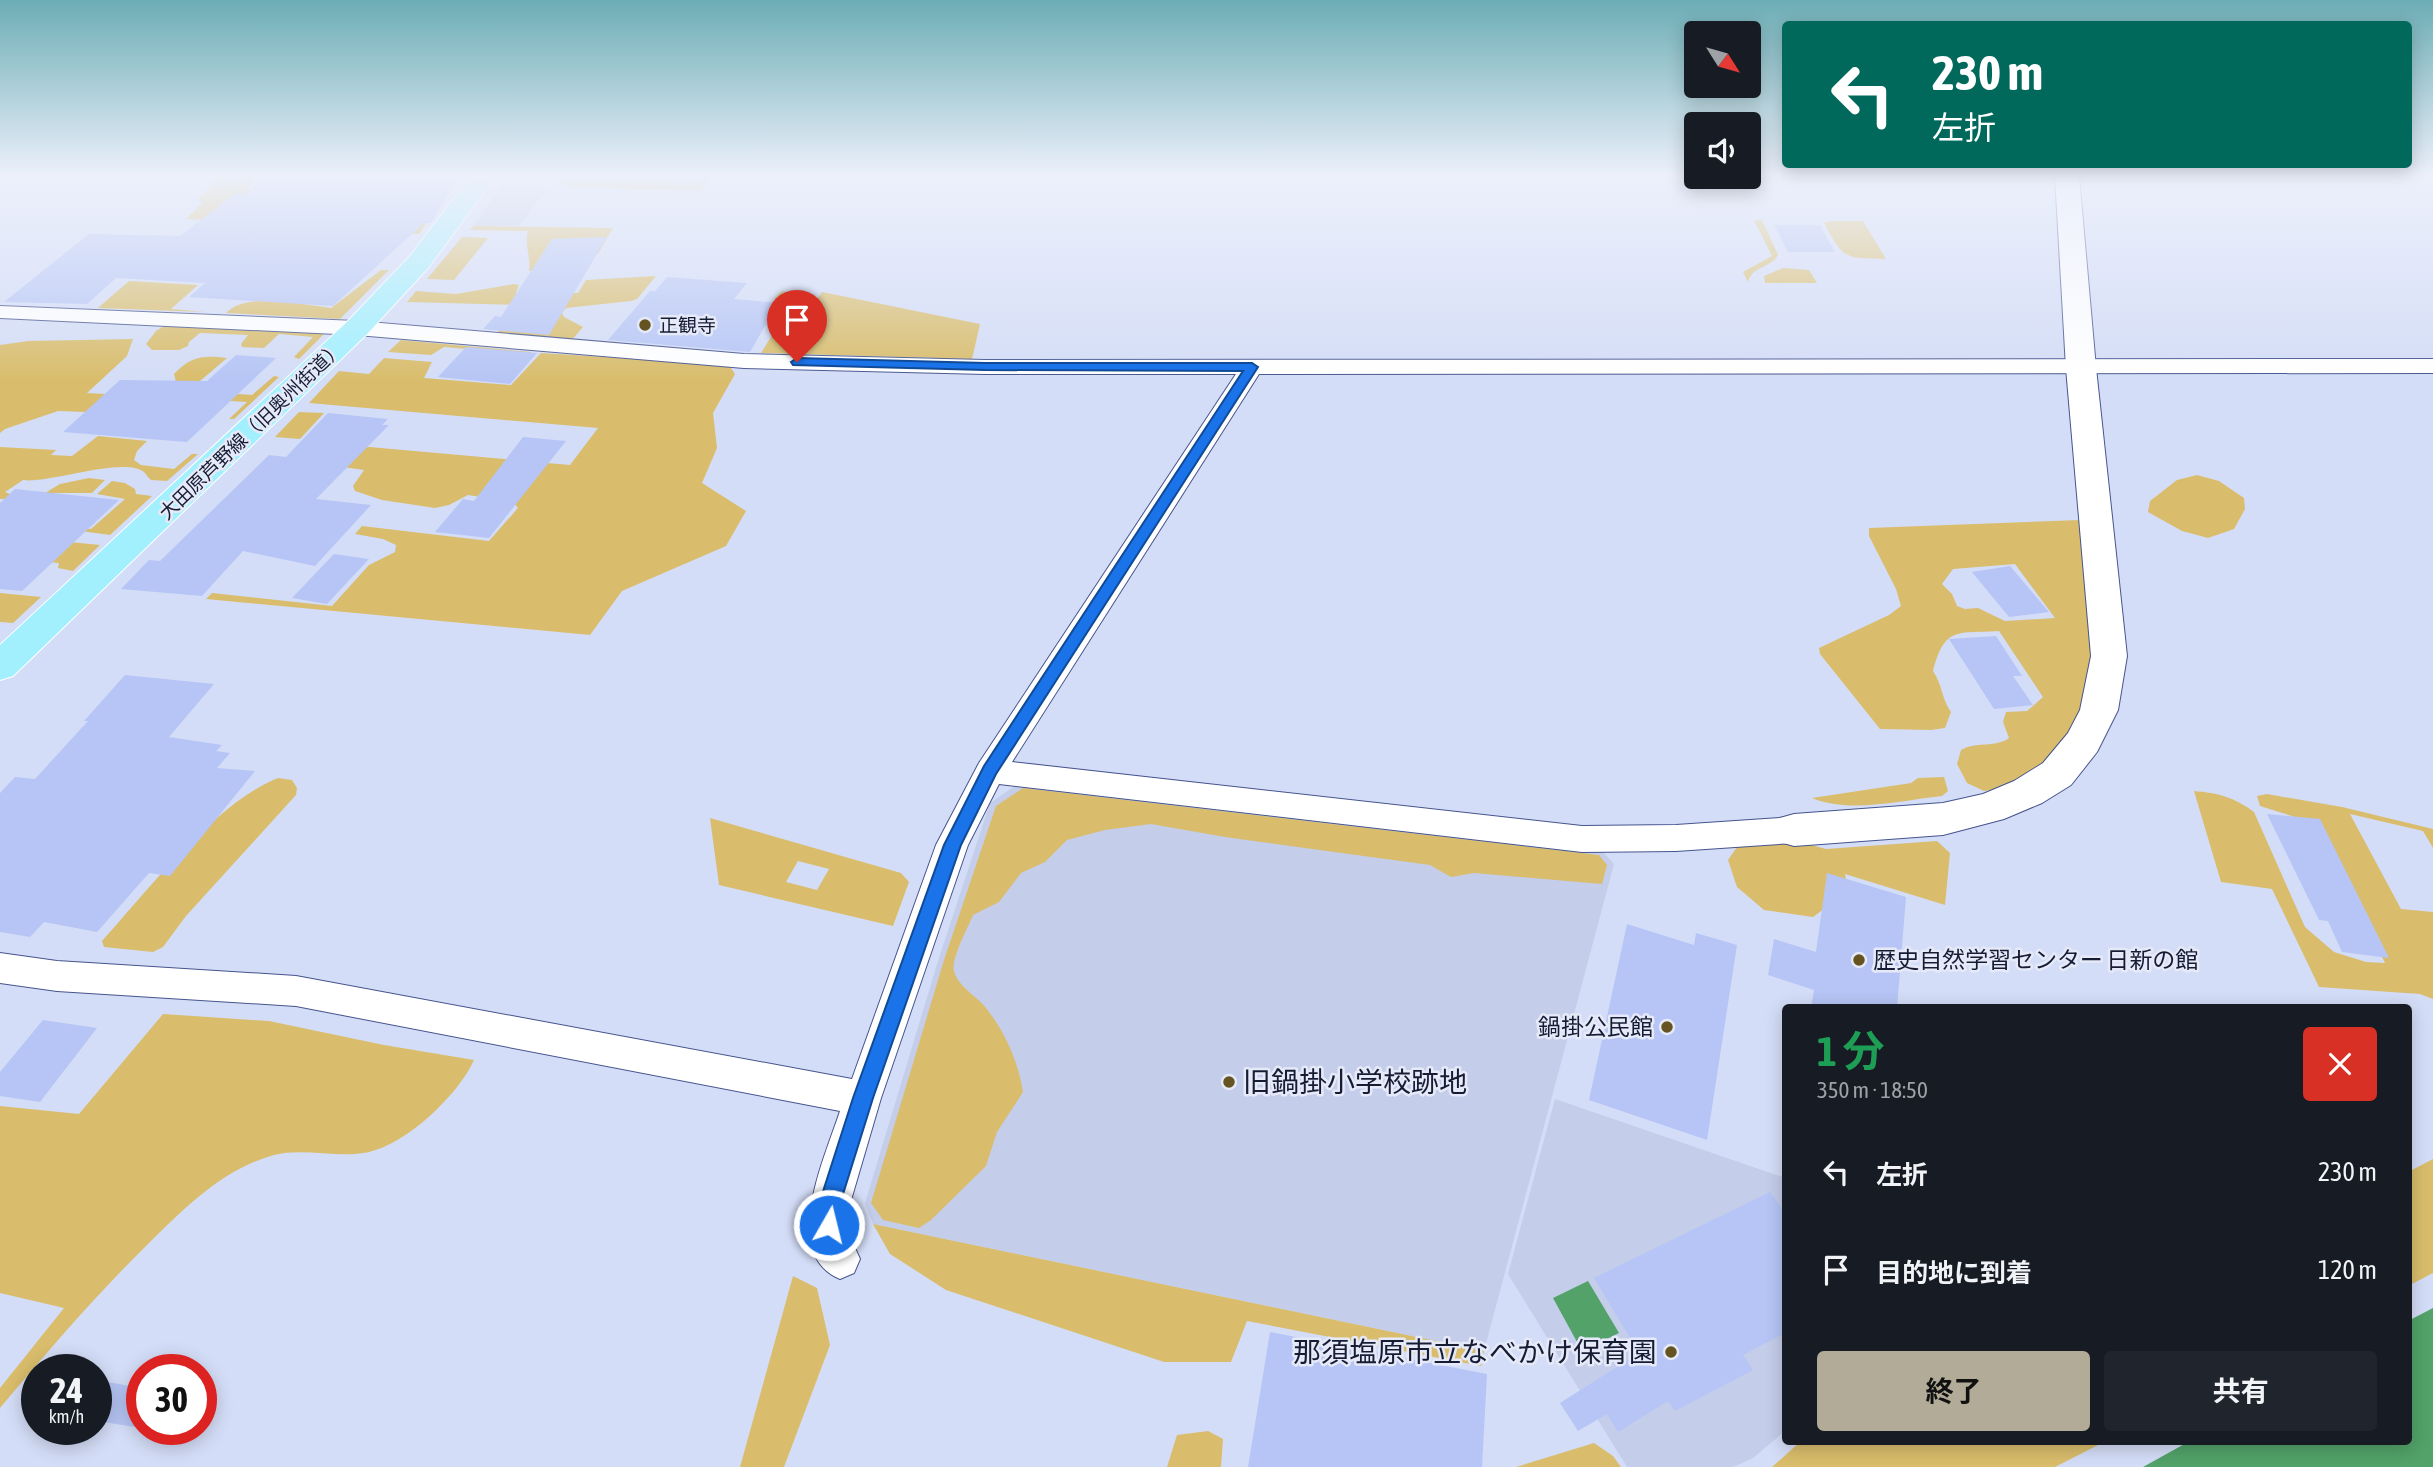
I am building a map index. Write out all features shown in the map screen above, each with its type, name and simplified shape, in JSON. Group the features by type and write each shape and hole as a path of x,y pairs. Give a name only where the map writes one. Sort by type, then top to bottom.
{"main road":[{"name":"大田原芦野線（旧奥州街道）","path":"0,667 357,328 432,244"}],"street":[{"path":"990,771 1582,839 1676,838 1943,819 1990,808 2028,792 2057,774 2084,742 2099,710 2109,656 2072,244"},
{"path":"0,312 357,328 744,361 985,367 2433,366"},
{"path":"840,1259 830,1242 829,1207 863,1098 952,845 990,771 1252,367"},
{"path":"0,968 57,976 296,991 863,1098"}],"shaded area":[{"path":"456,244 483,244 454,280 427,279"},
{"path":"527,244 604,244 598,254 550,254 538,271 529,271"},
{"path":"1766,244 1773,244 1778,255 1753,273 1748,282 1743,272 1772,256"},
{"path":"1836,244 1877,244 1886,259 1854,257"},
{"path":"1783,268 1809,270 1817,283 1765,283 1764,276"},
{"path":"381,270 389,270 340,319 226,313 235,306 261,301 331,308"},
{"path":"656,276 637,299 566,308 562,313 564,317 583,327 571,341 497,333 519,305 407,302 416,291 456,294 514,284 519,285 516,293 578,293 586,280"},
{"path":"129,281 198,285 171,309 205,312 98,308"},
{"path":"782,291 814,299 802,319 794,325 782,325 796,309 796,302 774,299"},
{"path":"822,292 980,324 972,359 761,353 777,327 797,328"},
{"path":"167,324 324,334 299,359 294,357 313,337 279,334 264,348 242,347 241,344 248,335 200,333 188,346 179,350 152,350 146,344 156,331"},
{"path":"133,339 127,356 87,393 164,397 176,382 174,374 186,363 204,357 227,358 200,381 196,391 252,395 274,376 279,377 234,419 229,419 247,402 184,398 166,415 58,411 0,433 0,345 28,341"},
{"path":"401,340 531,352 529,354 444,347 431,355 388,352"},
{"path":"541,353 718,364 731,368 735,374 713,413 717,448 702,483 746,511 726,546 622,591 590,635 206,599 212,593 332,606 369,565 395,552 396,545 383,539 355,534 362,526 489,541 518,508 513,502 468,495 449,505 435,508 382,500 355,491 353,486 364,470 328,465 347,445 570,465 598,428 309,403 339,371 369,374 384,358 432,362 424,378 511,385"},
{"path":"299,412 324,413 300,439 275,437"},
{"path":"98,436 147,441 137,451 134,460 141,465 174,469 192,454 198,454 167,481 151,480 144,472 120,467 23,480 5,492 10,494 9,499 0,499 0,447 56,450 51,455 72,456"},
{"path":"2197,475 2219,481 2244,498 2245,509 2234,529 2208,538 2182,531 2148,512 2150,501 2177,480"},
{"path":"89,478 105,480 92,493 45,493 60,484"},
{"path":"112,481 125,483 135,489 136,494 152,496 110,535 0,520 91,529 125,499 97,494"},
{"path":"2081,520 2100,640 2085,698 2069,733 2039,768 2003,788 1984,791 1967,783 1957,764 1961,750 1967,747 1998,743 2009,738 2003,722 2006,712 2027,711 2043,697 1999,631 1955,635 1943,646 1933,671 1951,712 1945,728 1931,730 1880,729 1820,654 1819,648 1889,615 1901,606 1896,589 1869,536 1869,528","holes":["2015,564 2055,618 2005,621 1978,608 1965,609 1957,606 1952,594 1942,584 1953,569"]},
{"path":"59,541 100,545 73,571 58,568 59,563 5,558"},
{"path":"0,593 41,597 13,623 0,622"},
{"path":"1944,777 1948,791 1942,796 1859,805 1827,803 1812,798 1911,783 1918,778"},
{"path":"278,778 292,780 297,788 296,795 186,916 163,947 153,952 104,947 102,941 207,827 254,790"},
{"name":"旧鍋掛小学校跡地","path":"1019,783 1603,852 1614,864 1484,1351 873,1224 865,1203 938,961 990,803"},
{"path":"1023,788 1599,855 1607,865 1602,884 1474,873 1451,877 1430,865 1225,837 1151,824 1105,830 1067,840 1045,862 1021,873 999,902 973,915 957,951 954,965 959,982 986,1008 1005,1037 1018,1069 1023,1092 997,1132 986,1166 931,1220 919,1228 883,1220 871,1203 944,960 996,806"},
{"path":"2194,791 2226,797 2254,812 2305,927 2334,952 2366,962 2385,963 2345,880 2311,822 2260,806 2257,796 2267,794 2342,807 2433,829 2433,848 2423,831 2350,814 2401,909 2433,912 2433,999 2420,994 2319,987 2272,889 2221,882"},
{"path":"710,818 901,873 909,882 893,926 719,885","holes":["798,861 829,869 817,890 786,882"]},
{"path":"1772,840 1796,841 1826,849 1937,841 1950,853 1945,905 1845,874 1847,884 1835,901 1813,917 1764,910 1737,887 1728,860 1737,847"},
{"path":"163,1014 269,1021 474,1060 456,1088 430,1116 400,1139 384,1147 358,1154 297,1152 274,1155 256,1161 222,1180 191,1203 163,1229 46,1354 27,1354 64,1308 0,1293 0,1106 79,1114"},
{"name":"那須塩原市立なべかけ保育園","path":"1555,1099 1782,1177 1782,1434 1753,1458 1733,1467 1627,1467 1508,1274"},
{"path":"2433,1159 2433,1273 2412,1284 2412,1170"},
{"path":"873,1224 1484,1351 1481,1366 1247,1321 1231,1362 1164,1362 946,1290 890,1254"},
{"path":"793,1276 817,1288 830,1345 784,1467 740,1467"},
{"path":"1588,1281 1619,1333 1582,1351 1553,1298"},
{"path":"2433,1308 2433,1467 2143,1467 2183,1445 2412,1445 2412,1319"},
{"path":"21,1362 21,1383 0,1408 0,1388"},
{"path":"1208,1431 1223,1439 1221,1467 1167,1467 1177,1435"},
{"path":"1594,1443 1613,1456 1621,1467 1516,1467"},
{"path":"1797,1445 2098,1445 2055,1467 1772,1467"}],"building":[{"path":"76,244 400,244 333,306 189,297 205,283 116,278 87,304 4,302"},
{"path":"548,244 603,244 549,335 483,329 495,316 501,317"},
{"path":"1784,244 1831,244 1835,252 1788,252"},
{"path":"667,277 747,283 734,299 778,303 750,352 608,340 650,291 655,291"},
{"path":"466,347 537,353 510,384 438,377"},
{"path":"236,355 276,358 187,442 63,432 120,380 207,381"},
{"path":"328,413 388,419 382,425 389,425 316,499 371,505 315,566 243,551 202,596 121,589 149,560 160,561 269,455 286,457"},
{"path":"523,437 566,441 489,538 435,532 463,499 474,501"},
{"path":"15,489 119,500 22,591 0,589 0,503"},
{"path":"334,554 369,559 327,604 292,598"},
{"path":"2010,566 2049,612 2009,617 1972,572"},
{"path":"1996,636 2022,676 2013,676 2033,705 1994,709 1949,639"},
{"path":"125,675 214,684 169,737 222,745 216,751 230,753 217,768 255,771 170,876 149,873 97,932 44,922 30,937 0,932 0,793 15,777 35,779 88,721 84,721"},
{"path":"2267,814 2320,819 2389,958 2342,952 2328,921 2319,920"},
{"path":"1827,873 1906,897 1897,1004 1812,1004 1814,990 1768,975 1774,939 1816,952"},
{"path":"1627,924 1694,945 1696,933 1737,945 1707,1140 1589,1100"},
{"path":"43,1020 97,1028 40,1102 0,1096 0,1072"},
{"path":"1770,1192 1782,1209 1782,1335 1743,1355 1753,1370 1675,1411 1668,1401 1618,1432 1607,1414 1578,1431 1560,1403 1639,1353 1594,1278"},
{"path":"1270,1332 1487,1374 1482,1467 1248,1467"},
{"path":"112,1383 126,1385 126,1426 112,1423"}],"place":[{"name":"正観寺","path":"645,325"},
{"name":"歴史自然学習センター 日新の館","path":"1859,960"},
{"name":"鍋掛公民館","path":"1667,1027"},
{"name":"旧鍋掛小学校跡地","path":"1229,1082"},
{"name":"那須塩原市立なべかけ保育園","path":"1671,1352"}],"route":[{"path":"797,362 985,367 1252,367 990,771 952,845 863,1098 829,1207 829,1225"}]}
